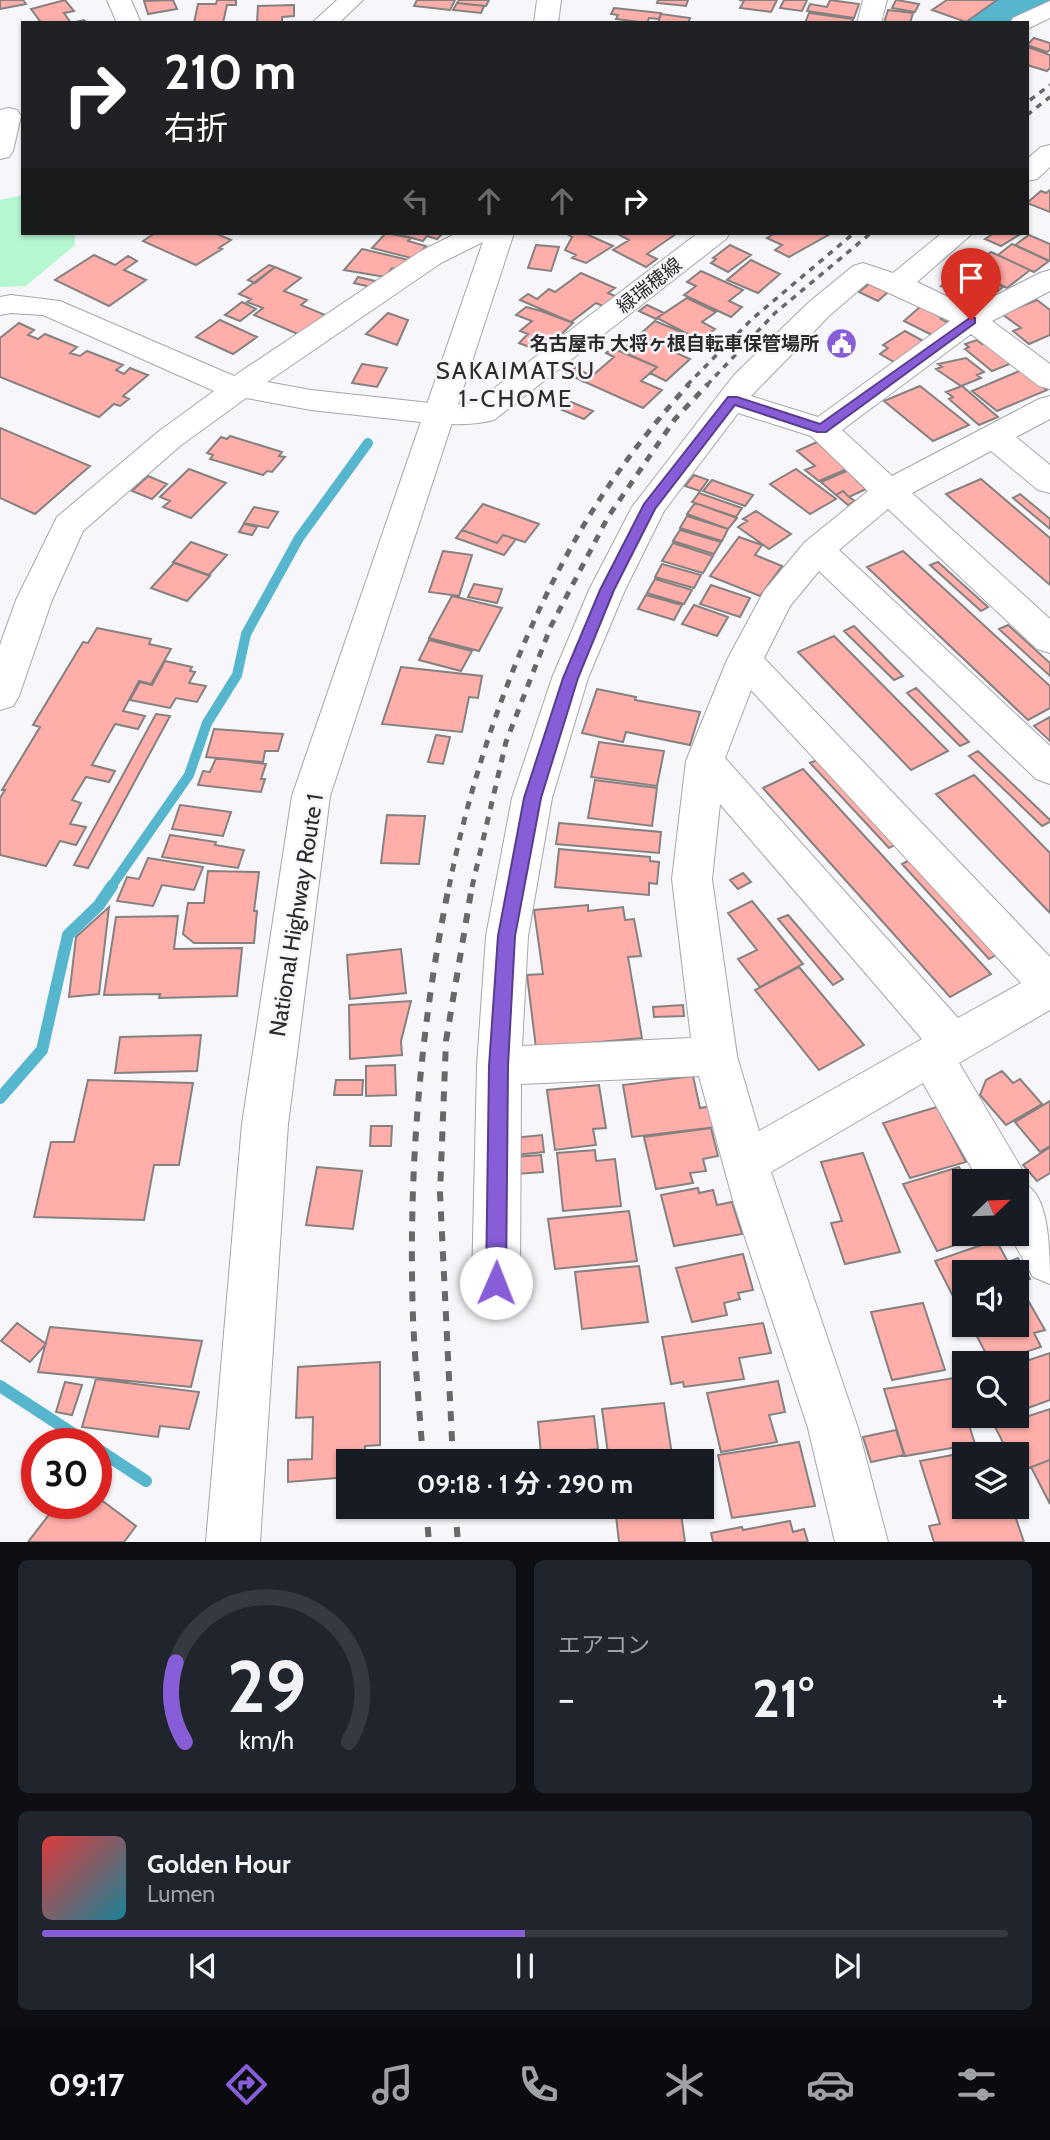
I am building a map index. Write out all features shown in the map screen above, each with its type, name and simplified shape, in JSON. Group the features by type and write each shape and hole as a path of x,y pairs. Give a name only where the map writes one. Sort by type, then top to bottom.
{"main road":[{"path":"119,0 128,21"},
{"path":"326,21 351,0"},
{"path":"546,21 549,0"},
{"path":"870,21 875,0"},
{"path":"1027,21 1050,8"},
{"path":"0,151 10,116"},
{"path":"1029,171 1050,153"},
{"path":"0,696 34,600 69,525 169,439 239,387 431,257 475,235"},
{"name":"National Highway Route 1","path":"233,1541 265,1124 311,796 499,235"},
{"name":"緑瑞穂線","path":"0,306 11,304 49,307 220,383 359,407 439,414 483,412 713,235"},
{"path":"897,284 957,235"},
{"path":"496,1283 499,1066 509,924 533,798 570,678 607,590 649,508 745,382 800,327 863,272 897,284 971,320 1050,379"},
{"path":"821,429 971,320 1050,279"},
{"path":"732,400 821,429 1050,640"},
{"path":"862,1542 833,1428 757,1204 715,1056 691,879 705,761 745,660 776,600 817,550 888,492 1050,406"},
{"path":"994,436 1050,482"},
{"path":"817,550 1050,769"},
{"path":"745,660 1050,987 746,1162"},
{"path":"705,761 942,1049 998,1169"},
{"path":"499,1066 715,1056"},
{"path":"1029,1224 1050,1261"}],"green space":[{"path":"21,195 21,235 75,235 75,245 26,286 0,287 0,200"}],"building":[{"path":"0,0 23,0 26,4 0,9"},
{"path":"65,0 74,11 64,13 70,21 40,21 31,9"},
{"path":"173,0 177,9 148,14 144,1"},
{"path":"217,0 236,0 236,5 227,5 223,21 194,21 198,4 216,4"},
{"path":"417,0 455,0 450,10 414,6"},
{"path":"459,0 489,0 486,6 457,3"},
{"path":"658,0 688,0 686,6 657,3"},
{"path":"739,0 777,0 771,12 740,8 744,1"},
{"path":"784,0 807,0 802,11 780,8"},
{"path":"830,0 859,4 854,18 807,11 810,4 827,7"},
{"path":"896,0 919,4 915,12 892,8"},
{"path":"947,0 997,0 967,21 932,10"},
{"path":"457,3 484,6 481,13 453,10"},
{"path":"294,5 294,16 282,17 282,21 257,21 258,6"},
{"path":"614,8 661,13 659,19 649,18 648,21 616,19 618,15 611,14"},
{"path":"888,10 913,13 911,21 885,21"},
{"path":"809,13 853,19 852,21 806,21"},
{"path":"661,14 690,18 689,21 659,21"},
{"path":"1034,38 1050,43 1050,50 1047,52 1029,46"},
{"path":"1029,47 1050,55 1050,68 1047,71 1029,66"},
{"path":"1050,190 1050,212 1029,204 1041,191 1046,193"},
{"path":"152,235 220,235 231,240 196,265 143,241"},
{"path":"384,235 411,238 408,241 426,246 415,259 372,248"},
{"path":"401,235 441,235 437,239 427,236 423,241"},
{"path":"569,235 588,235 613,246 586,263 572,258 576,255 565,250 572,237"},
{"path":"620,235 675,235 647,254 657,259 646,267 613,250 629,240"},
{"path":"772,235 828,235 789,257 775,250 782,245 767,238"},
{"path":"991,235 1019,235 1001,246 985,239"},
{"path":"1029,235 1050,244 1050,261 1015,245"},
{"path":"1012,244 1049,261 1034,272 998,255"},
{"path":"536,245 559,247 551,271 528,268"},
{"path":"730,245 751,255 728,272 711,263 716,259 713,258"},
{"path":"362,249 409,260 401,270 392,268 385,277 344,270"},
{"path":"991,252 1030,270 1007,288 968,269"},
{"path":"94,255 115,265 128,256 137,261 124,270 146,280 109,306 55,280"},
{"path":"751,260 780,274 758,293 727,280"},
{"path":"269,265 275,267 255,283 248,280"},
{"path":"275,267 301,278 284,291 307,300 301,305 325,315 300,335 254,315 263,308 247,302 251,299 239,294"},
{"path":"962,269 1003,287 987,300 982,298 975,303 962,297 966,294 941,286"},
{"path":"701,271 743,290 729,301 742,307 731,317 684,295 696,286 687,282"},
{"path":"581,273 615,288 608,293 620,298 607,308 596,303 571,322 520,300 528,294 537,299 549,289 555,292"},
{"path":"358,277 375,281 371,287 354,283"},
{"path":"869,284 888,292 878,301 859,292"},
{"path":"687,298 716,312 702,322 715,329 699,340 657,318"},
{"path":"1037,300 1050,310 1050,335 1029,344 1013,331 1021,328 1002,314"},
{"path":"242,302 256,309 240,321 225,315"},
{"path":"647,305 664,313 656,319 639,311"},
{"path":"921,306 953,325 934,336 904,321"},
{"path":"526,307 573,323 543,352 519,343 528,334 520,331 532,321 516,315"},
{"path":"388,313 408,320 397,345 366,334"},
{"path":"220,320 257,337 233,354 196,337"},
{"path":"655,321 691,336 674,352 690,359 666,381 650,373 657,367 621,351"},
{"path":"19,323 34,330 28,335 38,339 45,334 77,347 70,353 80,356 87,351 123,365 116,370 124,374 130,368 148,375 123,396 129,399 120,406 114,404 99,417 0,377 0,338"},
{"path":"905,331 927,343 896,363 880,354 888,348 883,345"},
{"path":"977,340 982,344 986,342 1012,363 992,371 965,349 969,347 965,344"},
{"path":"612,348 657,367 641,381 662,390 643,408 585,382 614,357 606,353"},
{"path":"966,358 984,372 977,375 981,378 961,386 936,369 942,367 938,364"},
{"path":"362,364 387,368 377,387 352,383"},
{"path":"575,367 591,376 584,382 567,373"},
{"path":"1022,370 1047,390 997,411 972,391"},
{"path":"920,386 969,425 933,441 884,401"},
{"path":"962,386 998,417 979,425 949,399 953,397 946,392"},
{"path":"571,402 593,411 584,419 562,410"},
{"path":"0,428 90,466 35,514 0,498"},
{"path":"230,436 282,452 279,456 285,457 272,472 267,471 263,475 210,459 213,455 207,453 221,437 227,439"},
{"path":"817,442 847,469 819,481 805,470 815,466 797,451"},
{"path":"189,469 226,483 191,518 163,507 170,501 160,497"},
{"path":"796,469 836,499 810,514 770,484"},
{"path":"849,470 861,479 857,481 866,489 849,497 843,491 836,495 821,482"},
{"path":"694,475 708,480 700,491 685,486"},
{"path":"148,476 167,484 152,499 132,491"},
{"path":"981,479 1050,538 1050,585 946,494"},
{"path":"712,480 753,495 745,506 703,491"},
{"path":"843,491 855,501 848,505 836,495"},
{"path":"699,493 742,508 736,517 692,502"},
{"path":"1020,494 1050,519 1050,529 1013,498"},
{"path":"695,503 737,518 728,529 687,514"},
{"path":"483,504 539,524 525,542 503,535 497,543 462,530"},
{"path":"254,507 278,512 268,528 244,523"},
{"path":"756,511 791,534 769,549 738,527 747,521 743,519"},
{"path":"687,516 728,529 722,541 680,528"},
{"path":"244,524 257,527 252,535 239,532"},
{"path":"462,530 497,543 503,535 516,539 504,555 456,538"},
{"path":"680,530 721,542 714,554 673,541"},
{"path":"739,537 762,545 755,555 782,566 760,596 710,576"},
{"path":"191,542 227,555 209,575 173,562"},
{"path":"673,543 713,556 703,573 662,561"},
{"path":"443,551 472,555 459,596 429,592"},
{"path":"903,551 1050,686 1050,708 1028,720 867,567"},
{"path":"938,562 988,607 981,611 930,565"},
{"path":"174,563 210,576 187,601 151,588"},
{"path":"662,564 701,575 694,588 655,577"},
{"path":"655,579 692,590 684,604 647,593"},
{"path":"474,584 502,589 497,603 468,597"},
{"path":"711,585 750,598 740,617 700,604"},
{"path":"646,595 682,605 674,620 638,609"},
{"path":"452,596 502,608 479,651 429,638"},
{"path":"694,605 728,617 717,636 682,624"},
{"path":"1008,625 1050,663 1050,676 999,629"},
{"path":"854,626 903,676 894,680 844,631"},
{"path":"97,628 151,639 149,644 171,649 151,684 139,681 123,711 145,716 138,729 115,724 92,765 115,771 109,782 86,777 72,800 81,803 70,824 86,827 76,845 60,841 46,866 0,855 0,798 5,790 2,790 40,727 33,725 83,642 88,643"},
{"path":"834,636 948,751 911,770 798,652"},
{"path":"429,640 472,651 461,671 419,660"},
{"path":"165,661 192,667 190,671 195,672 189,683 206,686 197,702 176,698 170,708 130,700 140,682 152,685"},
{"path":"401,667 482,676 478,698 469,697 462,732 382,724"},
{"path":"916,688 969,742 960,746 907,693"},
{"path":"597,689 636,697 635,700 700,712 690,745 626,732 623,742 582,733"},
{"path":"156,714 170,716 88,868 74,865"},
{"path":"1050,717 1050,741 1034,726"},
{"path":"214,729 283,734 278,751 265,751 263,762 206,757"},
{"path":"436,735 450,737 443,764 428,762"},
{"path":"599,742 664,751 657,786 591,777"},
{"path":"978,751 1050,822 1042,826 969,756"},
{"path":"216,758 266,764 261,779 265,779 261,792 198,785 203,771 210,772"},
{"path":"820,759 898,843 889,848 810,763"},
{"path":"803,769 991,974 950,997 763,788"},
{"path":"974,775 1050,853 1050,913 936,794"},
{"path":"595,780 657,788 652,826 588,818"},
{"path":"180,805 231,812 223,836 172,829"},
{"path":"387,815 425,816 419,864 381,863"},
{"path":"559,823 661,832 659,853 556,844"},
{"path":"170,835 216,842 215,845 244,850 238,868 162,857"},
{"path":"559,849 650,857 650,861 659,862 657,884 649,883 649,895 555,887"},
{"path":"148,858 203,867 194,890 162,885 153,906 117,901 127,877 139,879"},
{"path":"913,858 1001,952 989,959 902,864"},
{"path":"208,871 259,872 254,911 257,911 254,943 194,943 183,934 188,903 204,903"},
{"path":"743,873 751,882 738,889 730,880"},
{"path":"752,901 803,964 760,987 738,959 757,950 728,913"},
{"path":"588,905 588,911 623,907 625,920 634,919 641,956 628,957 642,1038 536,1048 527,975 543,974 534,910"},
{"path":"109,907 99,994 69,997 76,937"},
{"path":"788,915 843,979 833,985 778,919"},
{"path":"178,916 174,949 242,948 237,996 159,998 160,994 104,995 116,917"},
{"path":"401,949 406,993 350,999 347,955"},
{"path":"799,967 864,1045 819,1070 755,990"},
{"path":"411,1001 401,1041 402,1055 350,1059 349,1005"},
{"path":"683,1005 684,1016 654,1017 653,1007"},
{"path":"201,1035 197,1071 115,1073 120,1037"},
{"path":"395,1065 396,1095 366,1096 366,1066"},
{"path":"1002,1071 1013,1083 1020,1079 1042,1104 1006,1125 980,1095 986,1080"},
{"path":"693,1076 700,1108 712,1106 717,1127 632,1137 623,1085"},
{"path":"88,1080 193,1083 179,1165 154,1165 144,1220 34,1217 51,1142 74,1142"},
{"path":"336,1080 363,1080 362,1095 334,1095"},
{"path":"599,1085 606,1128 593,1129 596,1145 555,1150 547,1090"},
{"path":"1050,1101 1050,1146 1040,1152 1015,1122"},
{"path":"937,1107 966,1162 910,1178 883,1123"},
{"path":"371,1126 392,1126 391,1146 370,1146"},
{"path":"711,1128 718,1156 703,1159 706,1171 690,1173 693,1183 656,1189 644,1137"},
{"path":"542,1135 544,1152 515,1155 513,1138"},
{"path":"1050,1147 1050,1173 1037,1181 1023,1165"},
{"path":"595,1150 596,1161 615,1159 621,1206 563,1211 557,1153"},
{"path":"863,1153 900,1252 845,1264 831,1223 842,1221 821,1162"},
{"path":"541,1155 543,1172 516,1174 514,1157"},
{"path":"317,1167 362,1171 353,1229 306,1225"},
{"path":"952,1169 952,1246 937,1251 903,1184"},
{"path":"698,1188 699,1193 713,1190 717,1205 732,1202 742,1234 674,1246 661,1195"},
{"path":"629,1211 637,1261 555,1269 548,1219"},
{"path":"979,1246 999,1246 1007,1260 952,1260 952,1294 935,1261"},
{"path":"743,1254 753,1290 738,1293 740,1299 724,1303 727,1315 692,1322 676,1268"},
{"path":"639,1266 648,1322 582,1329 575,1272"},
{"path":"1029,1302 1045,1330 1034,1333 1041,1347 1028,1351 985,1351 977,1337 1029,1337"},
{"path":"923,1303 945,1370 892,1380 871,1312"},
{"path":"17,1323 46,1344 30,1362 1,1341"},
{"path":"763,1323 771,1353 739,1358 744,1379 684,1387 683,1382 671,1384 662,1337"},
{"path":"50,1327 202,1341 191,1387 38,1372"},
{"path":"1050,1353 1050,1400 1029,1408 1029,1360"},
{"path":"380,1362 380,1445 365,1446 365,1449 336,1449 336,1478 288,1482 288,1460 312,1459 313,1417 296,1418 298,1367"},
{"path":"952,1378 952,1428 970,1428 974,1442 952,1442 952,1448 905,1456 884,1389"},
{"path":"96,1379 199,1392 189,1429 160,1426 158,1437 112,1431 112,1428 82,1427"},
{"path":"778,1381 785,1412 769,1415 777,1442 721,1452 707,1393"},
{"path":"65,1382 82,1385 72,1415 56,1412"},
{"path":"664,1403 671,1449 607,1449 602,1409"},
{"path":"1050,1409 1050,1460 1029,1468 1029,1442 1003,1442 996,1428 1029,1428 1029,1416"},
{"path":"594,1416 598,1449 541,1449 538,1422"},
{"path":"896,1430 904,1455 871,1462 863,1437"},
{"path":"799,1442 815,1506 732,1518 718,1455"},
{"path":"952,1455 952,1519 1016,1519 1024,1542 934,1542 929,1526 940,1524 920,1461"},
{"path":"1050,1460 1050,1504 1031,1467"},
{"path":"112,1508 136,1526 124,1542 28,1542 46,1519 112,1519"},
{"path":"616,1519 682,1519 685,1542 619,1542"},
{"path":"790,1521 793,1532 804,1529 808,1542 713,1542 711,1533 742,1527 743,1530"}],"waterway":[{"path":"986,21 1031,0"},
{"path":"111,887 189,775 207,723 237,675 246,634 299,538 368,443"},
{"path":"0,1098 42,1050 68,935 99,905 112,886"},
{"path":"0,1386 64,1428"},
{"path":"112,1459 146,1481"}],"railway":[{"path":"1030,100 1050,85"},
{"path":"1029,113 1050,97"},
{"path":"687,385 752,319 852,235"},
{"path":"707,385 775,313 869,235"},
{"path":"449,887 473,787 489,737 506,688 548,591 608,486 641,441 689,384"},
{"path":"472,887 506,742 551,626 608,517 675,419 708,384"},
{"path":"422,1449 413,1318 412,1209 418,1101 430,993 449,886"},
{"path":"452,1449 440,1193 446,1041 472,886"},
{"path":"427,1519 429,1542"},
{"path":"456,1519 458,1542"}],"place":[{"name":"名古屋市 大将ヶ根自転車保管場所","path":"842,343"}],"district":[{"name":"SAKAIMATSU 1-CHOME","path":"516,385"}],"route":[{"path":"496,1283 499,1066 507,936 533,798 570,678 607,590 649,508 732,400 821,429 971,320"}]}
